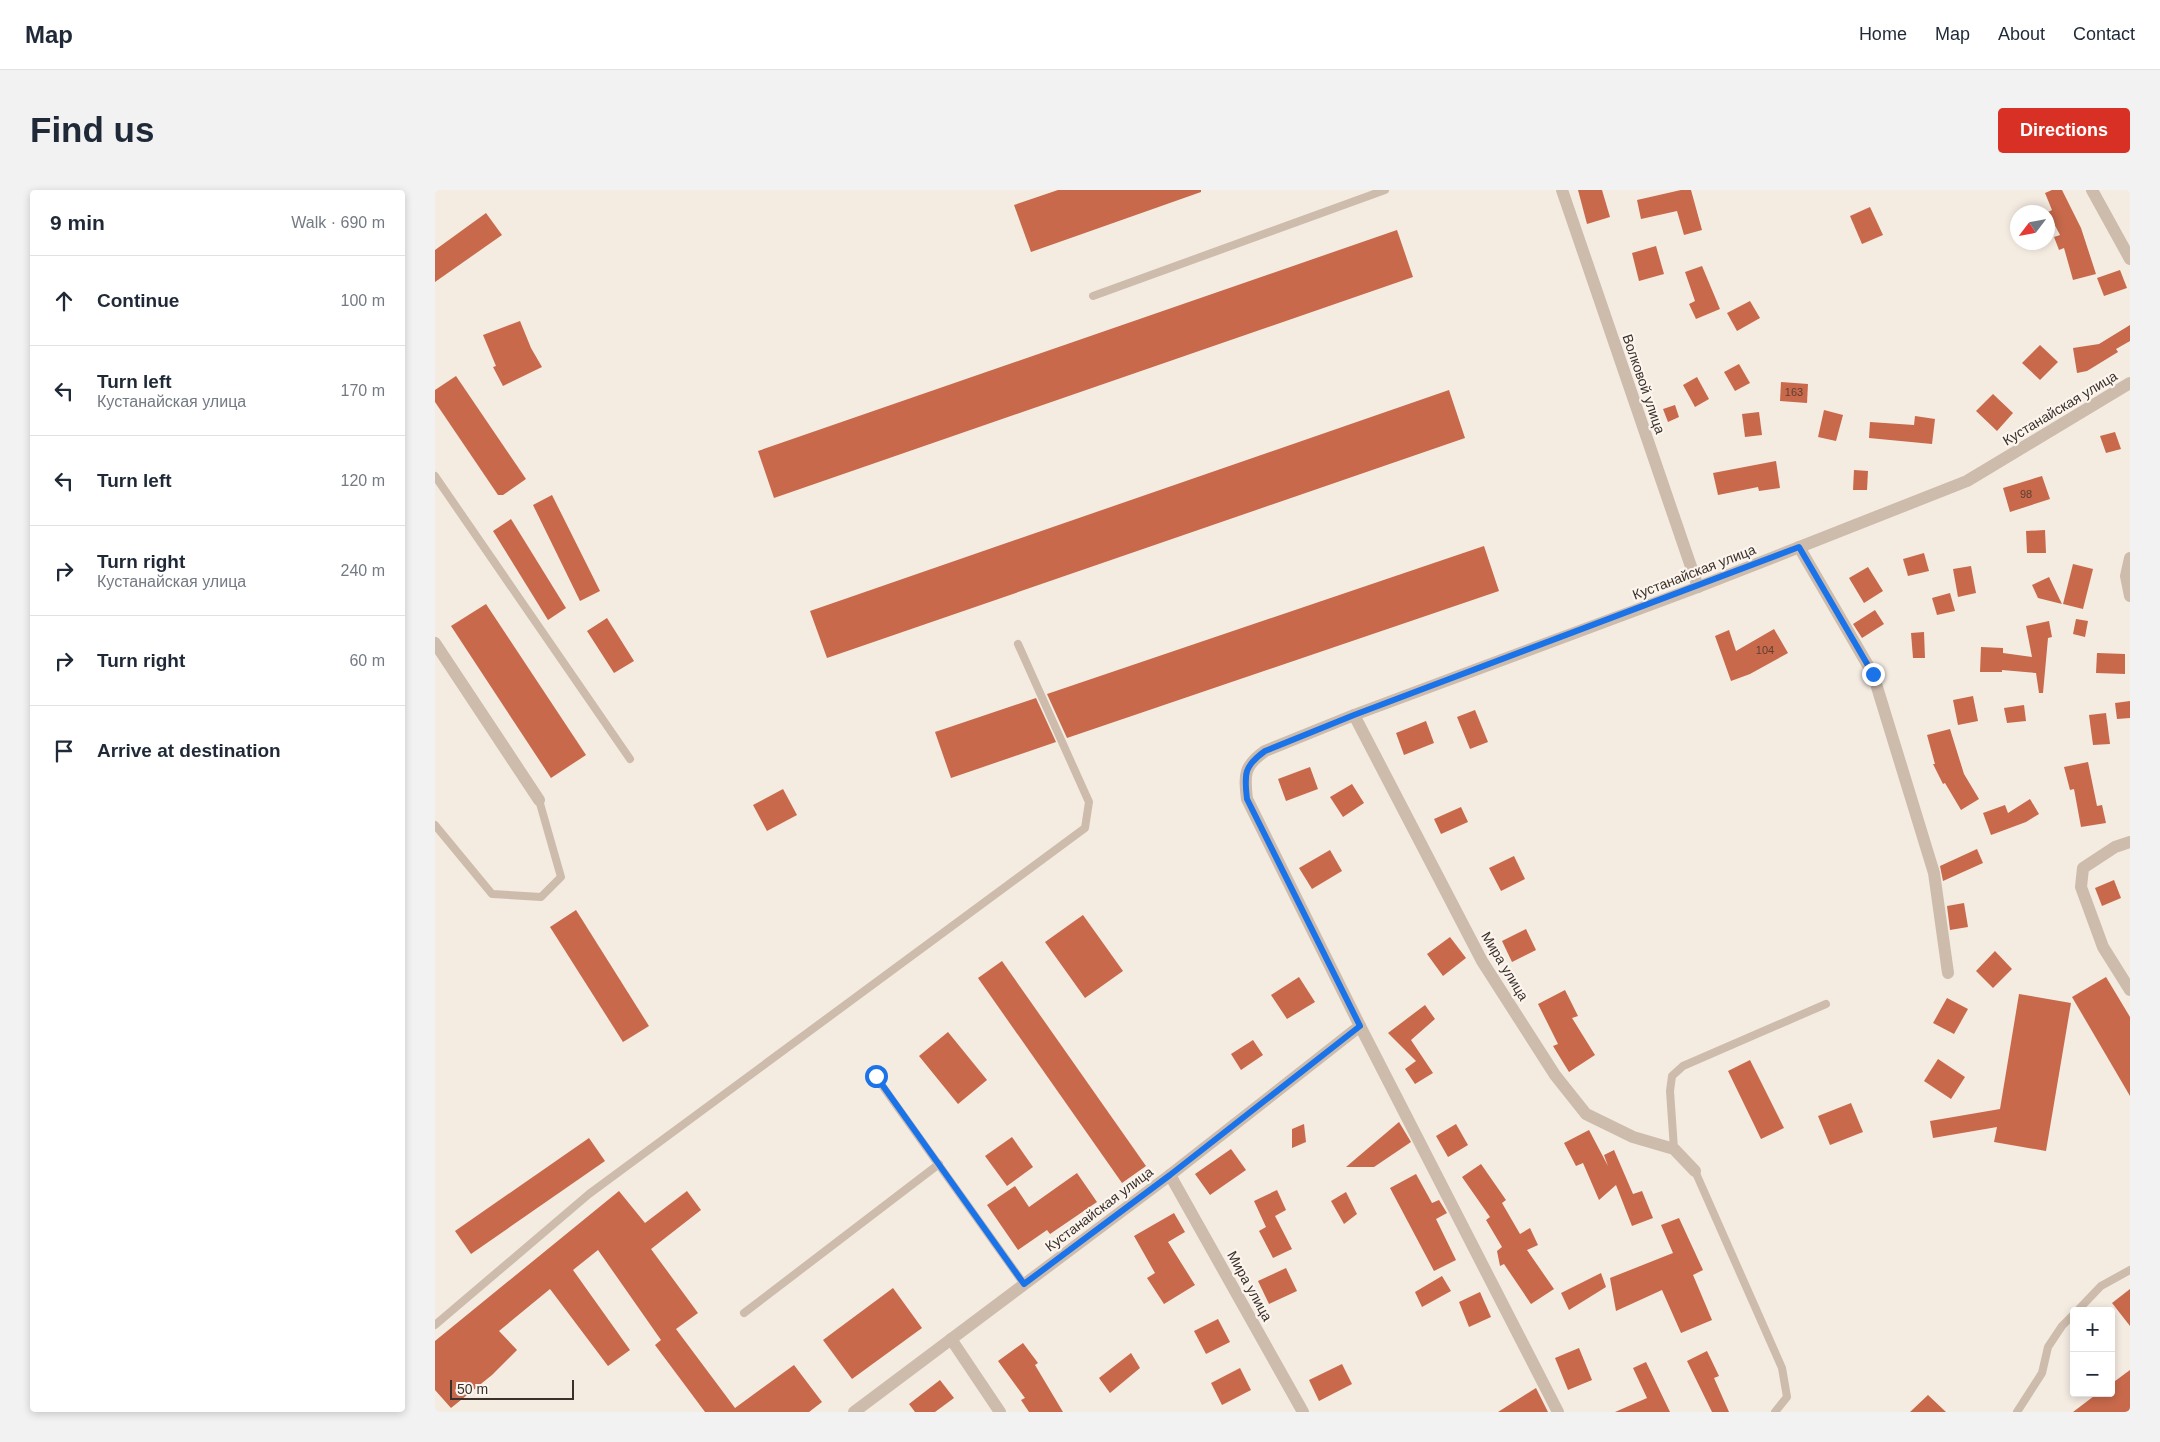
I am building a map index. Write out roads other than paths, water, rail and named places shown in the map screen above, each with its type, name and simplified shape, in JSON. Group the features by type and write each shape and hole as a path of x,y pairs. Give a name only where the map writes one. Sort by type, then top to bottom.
{"street":[{"name":"Волковой улица","path":"1562,190 1698,587"},
{"path":"2092,190 2130,258"},
{"name":"Кустанайская улица","path":"854,1412 1170,1175 1360,1026 1247,799 1245,777 1254,759 1265,751 1354,715 1698,587 1967,481 2130,383"},
{"path":"1799,547 1873,674 1934,873 1948,973"},
{"path":"2130,558 2126,576 2130,596"},
{"path":"435,643 539,800"},
{"name":"Мира улица","path":"1354,715 1482,961 1555,1076 1586,1114 1633,1137 1674,1149"},
{"path":"2130,842 2115,847 2083,868 2081,887 2103,947 2130,990"},
{"path":"1360,1026 1558,1412"},
{"path":"1674,1149 1695,1171"},
{"name":"Мира улица","path":"1170,1175 1303,1412"},
{"path":"951,1339 1000,1412"}],"lane":[{"path":"1093,296 1385,190"},
{"path":"435,476 629,758"},
{"path":"435,1325 589,1194 1085,828 1089,802 1018,644"},
{"path":"435,825 492,894 541,897 561,877 539,800"},
{"path":"1674,1149 1670,1091 1672,1076 1683,1066 1826,1004"},
{"path":"876,1076 1024,1284"},
{"path":"744,1313 939,1164"},
{"path":"1695,1171 1782,1368 1787,1397 1775,1412"},
{"path":"2081,1307 2101,1286 2130,1270"},
{"path":"2017,1412 2042,1373 2048,1347 2062,1326 2070,1318"}]}
